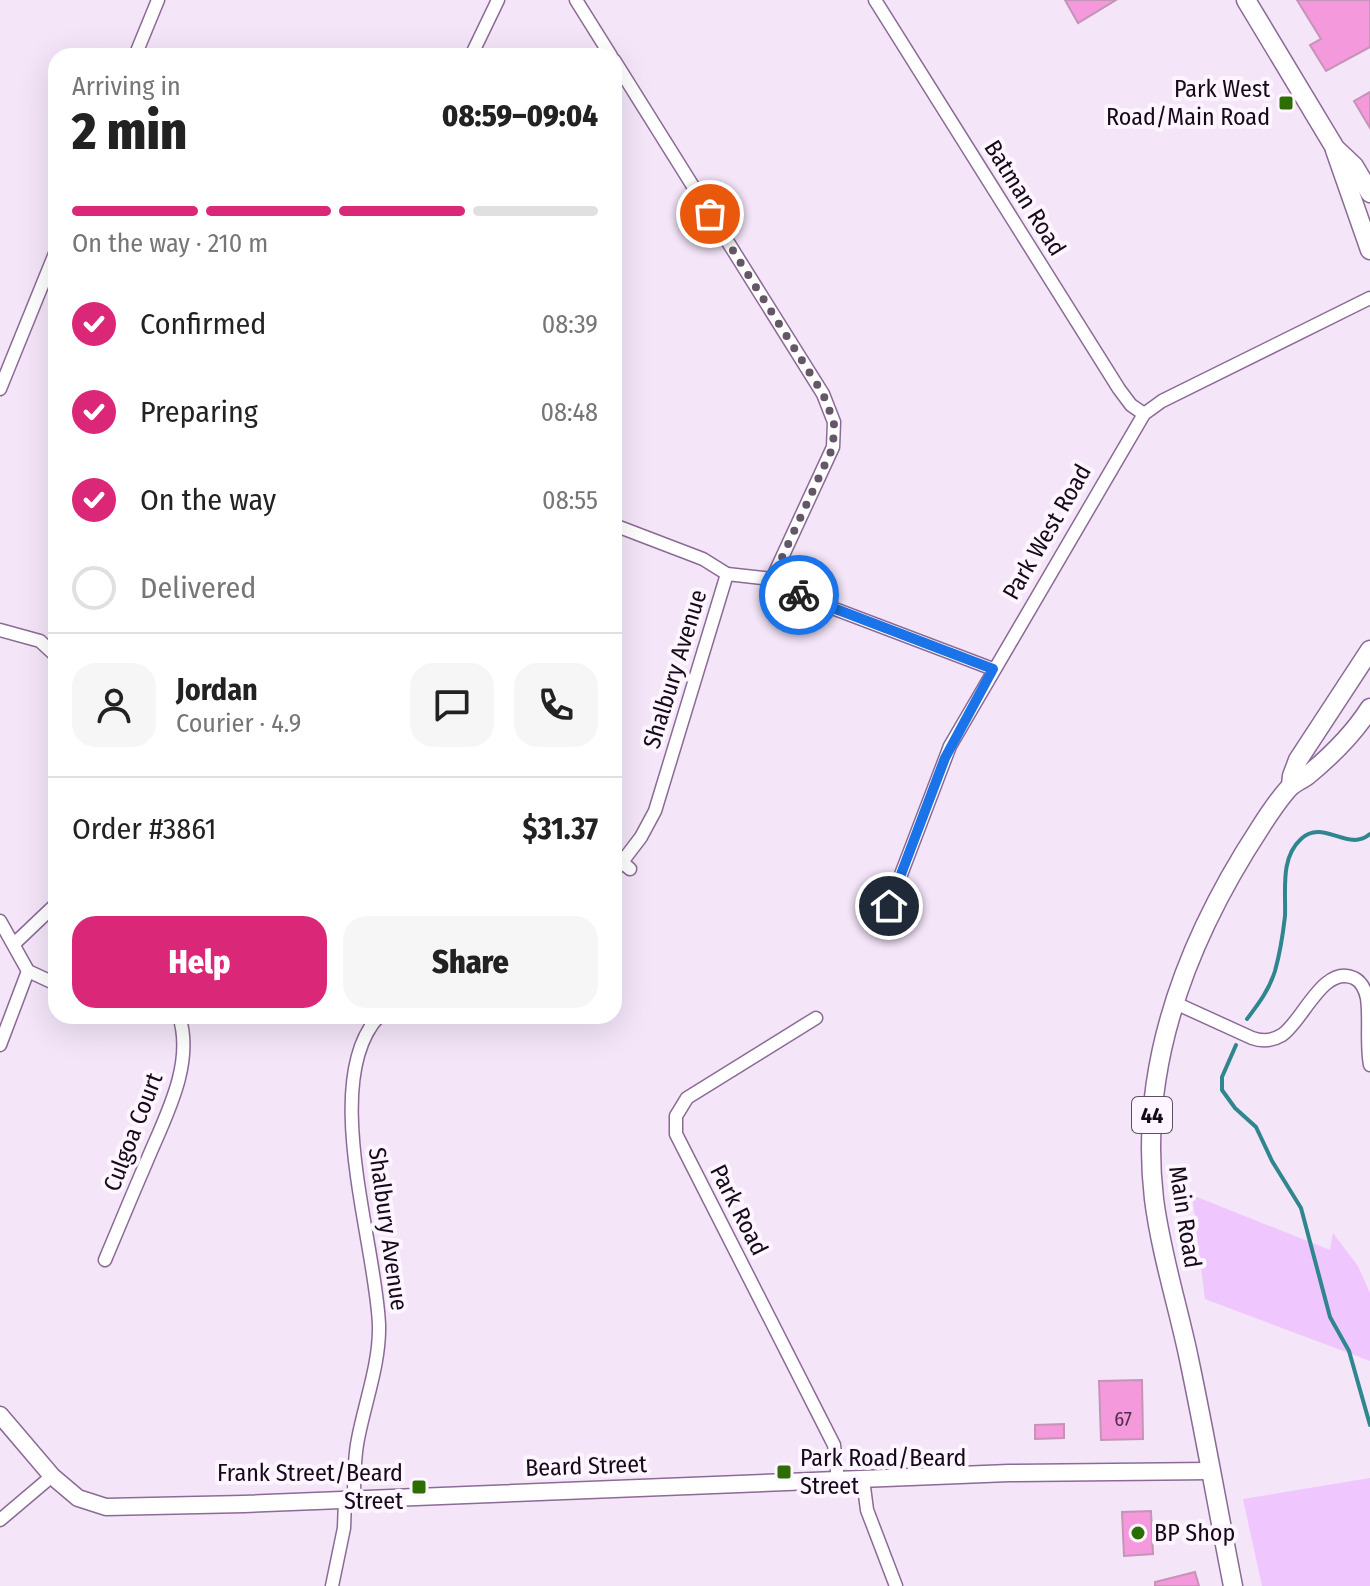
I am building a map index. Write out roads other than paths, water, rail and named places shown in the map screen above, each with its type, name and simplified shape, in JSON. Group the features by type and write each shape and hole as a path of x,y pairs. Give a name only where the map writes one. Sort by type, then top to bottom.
{"main road":[{"path":"1246,0 1335,148 1370,250"},
{"path":"1335,148 1354,166 1370,193"},
{"name":"Main Road","path":"1233,1586 1188,1357 1164,1254 1152,1175 1154,1097 1173,1002 1191,953 1216,901 1260,828 1291,785 1298,760 1370,650"},
{"path":"1345,685 1370,699"},
{"name":"Main Road","path":"1291,785 1322,762 1370,708"}],"street":[{"path":"138,48 158,0"},
{"path":"475,48 498,0"},
{"path":"576,0 607,48"},
{"name":"Batman Road","path":"875,0 1119,389 1131,405 1144,414"},
{"path":"622,72 823,394 832,415 835,439 830,456 772,579"},
{"path":"0,389 48,271"},
{"name":"Park West Road","path":"889,906 945,758 993,669 1144,414 1162,401 1370,298"},
{"path":"622,528 703,559 727,574 772,579 798,595 993,669"},
{"name":"Shalbury Avenue","path":"623,862 655,811 727,574"},
{"path":"0,630 40,641 48,648"},
{"path":"875,901 903,911"},
{"path":"15,943 48,912"},
{"path":"0,921 28,971 48,980"},
{"path":"0,1045 28,971"},
{"path":"1173,1002 1252,1038 1266,1041 1285,1033 1325,984 1337,976 1348,976 1359,982 1366,993 1370,1065"},
{"name":"Park Road","path":"816,1018 687,1098 676,1116 676,1134 834,1445 838,1480"},
{"name":"Culgoa Court","path":"105,1260 176,1087 182,1053 180,1024"},
{"name":"Shalbury Avenue","path":"332,1586 379,1330 377,1290 355,1159 351,1092 358,1049 372,1024"},
{"name":"Beard Street","path":"0,1415 52,1476 78,1498 106,1507 1009,1473 1211,1471"},
{"path":"0,1520 52,1476"},
{"path":"863,1479 867,1510 896,1586"}],"waterway":[{"path":"1247,1019 1260,1002 1275,971 1285,916 1287,865 1294,847 1301,839 1318,832 1353,840 1370,834"},
{"path":"1236,1045 1222,1077 1222,1090 1235,1108 1256,1127 1272,1161 1301,1208 1330,1317 1349,1351 1370,1425"}],"place":[{"name":"Park West Road/Main Road","path":"1286,103"},
{"name":"Park Road/Beard Street","path":"784,1472"},
{"name":"Frank Street/Beard Street","path":"419,1487"},
{"name":"BP Shop","path":"1138,1533"}]}
